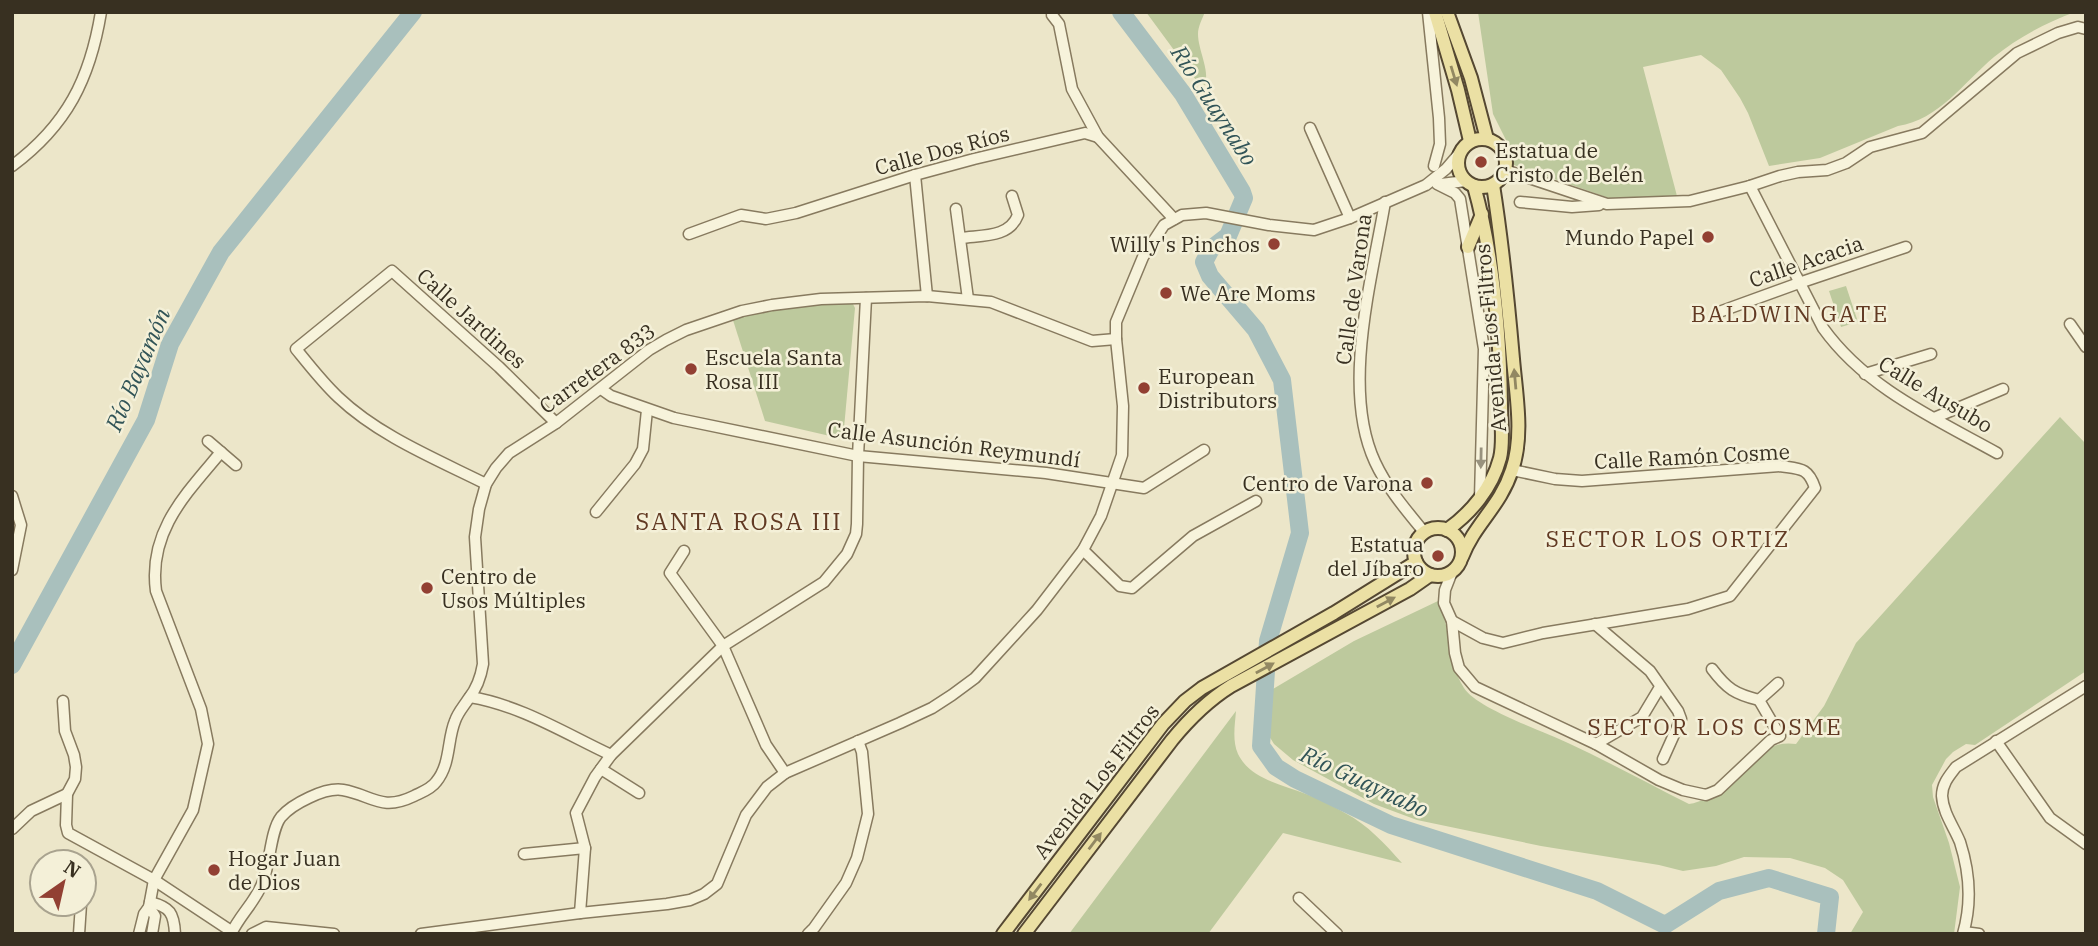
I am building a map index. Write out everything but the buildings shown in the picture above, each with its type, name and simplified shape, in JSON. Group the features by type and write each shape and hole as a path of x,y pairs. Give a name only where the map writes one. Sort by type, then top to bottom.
{"main road":[{"path":"1435,12 1470,141"},
{"path":"1447,12 1471,78 1487,139"},
{"path":"1487,139 1497,144 1503,152 1505,170 1493,185 1484,187 1470,184 1460,174 1458,155 1470,141 1487,139"},
{"name":"Avenida Los Filtros","path":"1447,530 1470,512 1488,487 1501,457 1499,342 1491,262 1482,214 1470,184"},
{"name":"Avenida Los Filtros","path":"1462,557 1472,536 1502,497 1512,470 1518,441 1505,276 1493,185"},
{"path":"1468,247 1482,214"},
{"path":"1433,529 1447,530 1458,538 1462,557 1452,572 1440,576 1430,575 1416,562 1414,548 1417,539 1424,532 1433,529"},
{"name":"Avenida Los Filtros","path":"1003,934 1163,724 1185,701 1202,688 1334,613 1416,562"},
{"name":"Avenida Los Filtros","path":"1024,934 1172,740 1206,702 1410,589 1430,575"}],"street":[{"path":"12,166 36,149 62,118 85,78 101,12"},
{"path":"1428,12 1439,118 1440,144 1434,166"},
{"path":"1052,15 1059,24 1072,89 1098,137 1174,219"},
{"path":"1520,202 1572,207 1690,201 1798,172 1827,170 1846,163 1870,147 1922,133 2017,53 2057,33 2078,27 2086,29"},
{"path":"1310,128 1350,218"},
{"name":"Calle Dos Ríos","path":"689,234 741,215 766,219 796,213 974,159 1085,133 1098,137"},
{"path":"1432,184 1458,155"},
{"path":"1505,170 1607,204"},
{"path":"915,175 927,296"},
{"path":"1432,184 1455,193 1460,199 1484,349 1479,499"},
{"path":"421,934 667,904 690,900 704,894 717,884 740,829 767,787 785,773 932,708 975,678 1049,596 1083,551 1101,516 1122,455 1123,406 1116,322 1143,257 1164,225 1182,215 1206,213 1314,230 1432,184 1470,184"},
{"name":"Calle Ausubo","path":"1750,186 1823,328 1835,345 1865,374 1895,396 1997,453"},
{"path":"961,238 1002,232 1011,227 1018,215 1012,196"},
{"name":"Calle de Varona","path":"1385,202 1363,331 1360,381 1363,421 1375,461 1394,494 1424,532"},
{"path":"956,209 968,299"},
{"name":"Calle Acacia","path":"1719,312 1906,247"},
{"name":"Calle Jardines","path":"486,484 399,440 363,416 338,397 296,349 392,271 499,367 556,423"},
{"name":"Carretera 833","path":"231,932 263,884 276,827 281,817 316,794 333,789 345,790 383,803 393,803 429,789 437,781 444,767 454,722 480,677 483,664 475,537 486,484 509,453 556,423 649,350 686,330 742,311 821,299 927,296 1003,305 1092,341 1116,339"},
{"path":"580,913 585,848 576,813 611,755 723,646 824,582 841,563 856,534 866,298"},
{"path":"2070,324 2086,346"},
{"path":"1865,374 1931,354"},
{"name":"Calle Asunción Reymundí","path":"601,388 611,397 674,418 858,456 1046,473 1144,488 1205,450"},
{"path":"1934,418 2003,389"},
{"path":"596,512 635,464 643,449 647,410"},
{"path":"208,441 236,465"},
{"path":"139,934 154,880 193,810 208,744 201,709 156,591 156,558 170,516 177,504 221,452"},
{"name":"Calle Ramón Cosme","path":"1452,621 1483,638 1503,643 1543,633 1688,609 1730,596 1815,488 1807,472 1780,466 1582,481 1512,470"},
{"path":"12,496 20,525 12,570"},
{"path":"1083,551 1120,586 1132,588 1193,536 1256,501"},
{"path":"684,551 670,573 723,646 766,745 785,773"},
{"path":"1452,572 1445,590 1444,603 1452,621 1459,668 1475,687 1596,744 1659,780 1683,790 1706,795 1718,790 1771,740 1780,736 1759,700 1736,694 1712,669"},
{"path":"1595,624 1650,671 1678,711 1681,719 1663,759"},
{"path":"1759,700 1778,683"},
{"path":"1979,934 1963,933 1969,885 1959,841 1948,818 1942,795 1945,781 1956,767 2086,686"},
{"path":"1596,744 1642,718 1660,687"},
{"path":"470,697 494,701 515,709 611,755"},
{"path":"63,701 65,731 76,767 75,779 67,794 68,833 154,880 231,932"},
{"path":"808,934 846,883 857,858 868,814 862,752 858,741"},
{"path":"1996,741 2050,818 2086,844"},
{"path":"601,769 639,793"},
{"path":"12,829 31,811 67,794"},
{"path":"524,854 585,848"},
{"path":"1299,898 1337,934"},
{"path":"149,905 155,916 152,934"},
{"path":"149,905 164,906 174,918 175,934"},
{"path":"252,934 266,927 334,934"}],"green space":[{"path":"1146,12 1205,12 1198,34 1206,73 1205,85 1196,80"},
{"path":"1478,12 2075,12 2013,43 1994,57 1950,99 1926,116 1820,158 1769,166 1748,113 1721,70 1701,55 1643,67 1677,196 1609,198 1514,165 1508,144 1493,114"},
{"path":"1846,286 1858,322 1841,327 1829,291"},
{"path":"852,302 855,308 843,439 765,421 732,317"},
{"path":"2060,417 2086,444 2086,671 1975,745 1966,744 1953,752 1946,759 1932,785 1933,797 1949,843 1960,887 1954,934 1850,934 1863,912 1843,880 1825,868 1790,858 1744,857 1716,866 1683,871 1541,846 1417,820 1374,804 1293,760 1274,744 1264,728 1262,721 1266,693 1354,641 1438,601 1454,666 1464,688 1471,696 1496,711 1583,750 1689,804 1704,799 1766,750 1780,744 1796,744 1824,706 1856,643"},
{"path":"1236,711 1236,749 1251,770 1268,780 1321,800 1353,818 1376,835 1402,863 1283,833 1208,934 1069,934"}],"waterway":[{"name":"Río Bayamón","path":"12,665 146,420 170,344 221,252 413,12"},
{"name":"Río Guaynabo","path":"1121,12 1183,94 1242,192 1244,198 1228,236 1211,249 1204,262 1210,276 1256,330 1282,380 1300,533 1268,641 1261,746 1276,767 1295,779 1391,825 1597,891 1665,925 1719,891 1769,878 1830,897 1826,934"}],"place":[{"name":"Estatua de Cristo de Belén","path":"1481,162"},
{"name":"Mundo Papel","path":"1708,237"},
{"name":"Willy's Pinchos","path":"1274,244"},
{"name":"We Are Moms","path":"1166,293"},
{"name":"Escuela Santa Rosa III","path":"691,369"},
{"name":"European Distributors","path":"1144,388"},
{"name":"Centro de Varona","path":"1427,483"},
{"name":"Estatua del Jíbaro","path":"1438,556"},
{"name":"Centro de Usos Múltiples","path":"427,588"},
{"name":"Hogar Juan de Dios","path":"214,870"}],"district":[{"name":"BALDWIN GATE","path":"1790,313"},
{"name":"SANTA ROSA III","path":"739,521"},
{"name":"SECTOR LOS ORTIZ","path":"1668,538"},
{"name":"SECTOR LOS COSME","path":"1715,726"}]}
